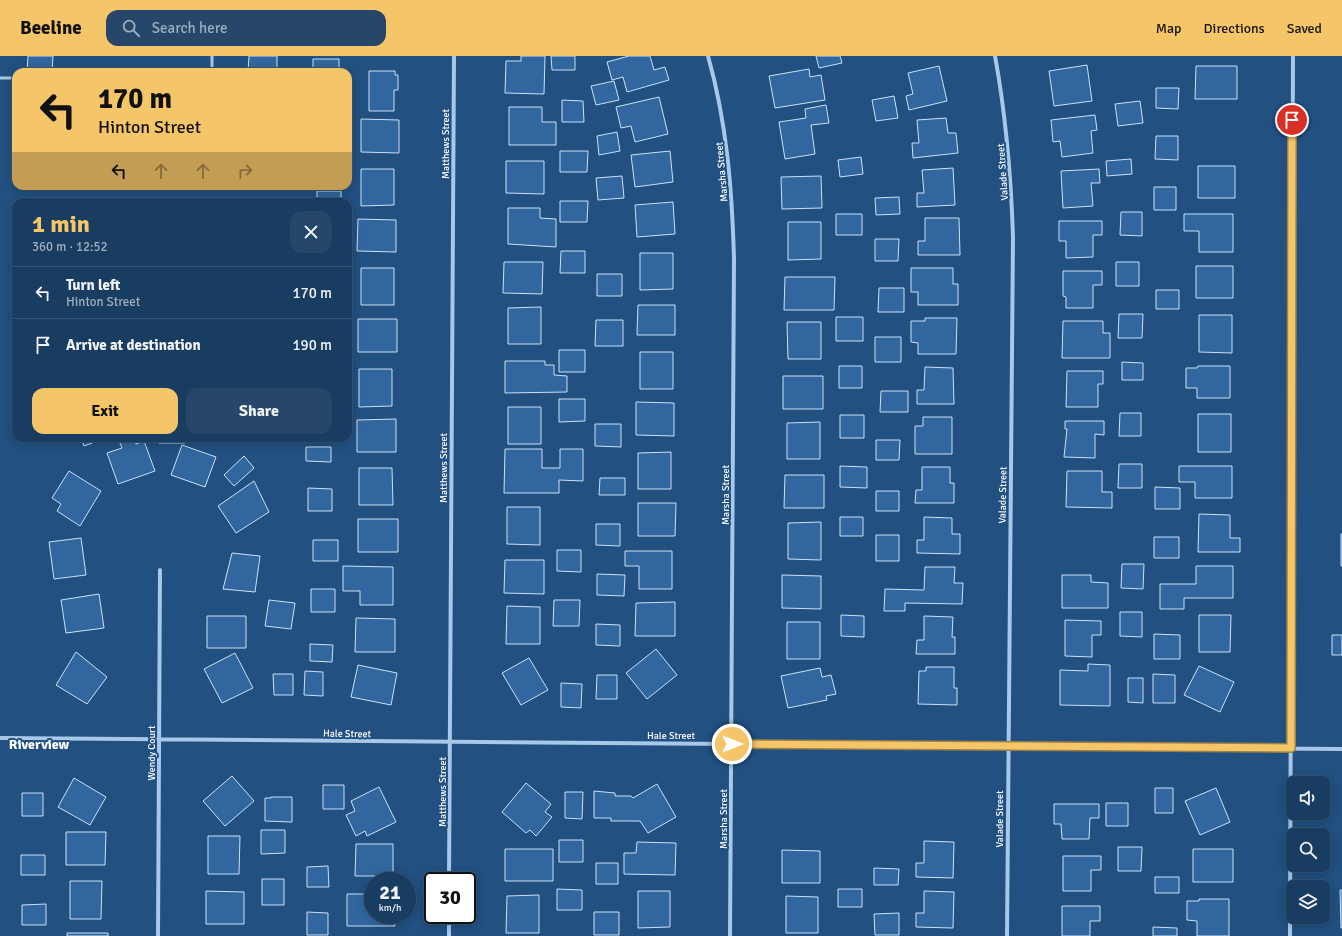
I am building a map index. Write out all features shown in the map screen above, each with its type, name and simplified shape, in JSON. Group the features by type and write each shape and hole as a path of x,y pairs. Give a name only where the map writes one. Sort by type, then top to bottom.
{"street":[{"name":"Matthews Street","path":"449,872 454,56"},
{"name":"Marsha Street","path":"708,56 714,77 726,140 732,188 734,259 730,936"},
{"name":"Valade Street","path":"995,56 1004,107 1010,164 1013,237 1007,936"},
{"path":"1290,936 1293,56"},
{"name":"Wendy Court","path":"158,936 160,570"},
{"name":"Hale Street","path":"0,738 1342,749"},
{"path":"449,924 449,936"}],"lane":[{"path":"212,56 212,68"},
{"path":"0,78 12,78"}],"building":[{"path":"28,56 53,56 52,68 27,68"},
{"path":"249,56 277,56 277,68 248,68"},
{"path":"521,56 545,56 544,94 505,93 506,61 521,61"},
{"path":"551,56 575,56 575,70 552,70"},
{"path":"629,56 650,56 654,70 665,67 669,80 627,92 623,77 612,80 607,62"},
{"path":"816,56 840,56 842,63 819,68"},
{"path":"313,59 339,59 339,68 313,68"},
{"path":"1087,65 1092,101 1054,106 1049,71"},
{"path":"939,66 947,101 909,110 906,96 913,94 908,73"},
{"path":"1196,66 1237,66 1237,99 1195,99"},
{"path":"809,69 810,77 821,75 825,100 775,108 769,76"},
{"path":"369,71 395,71 395,75 398,75 398,90 394,90 394,111 369,111"},
{"path":"614,81 619,100 596,105 591,86"},
{"path":"1156,88 1179,88 1178,109 1156,108"},
{"path":"894,96 898,118 876,121 872,100"},
{"path":"659,97 668,134 635,142 631,126 621,128 616,107"},
{"path":"562,100 583,101 584,122 562,122"},
{"path":"1140,101 1143,123 1118,126 1115,104"},
{"path":"826,105 829,123 811,125 815,154 785,159 779,122 806,118 805,109"},
{"path":"509,107 542,107 542,122 556,122 556,145 509,145"},
{"path":"1095,115 1097,130 1091,131 1093,153 1062,157 1060,141 1053,142 1051,120"},
{"path":"946,118 948,133 956,133 958,153 913,158 912,143 919,143 917,120"},
{"path":"361,119 399,120 399,153 361,152"},
{"path":"617,132 620,151 599,155 597,136"},
{"path":"1156,136 1178,136 1178,160 1155,159"},
{"path":"560,151 588,151 587,172 560,172"},
{"path":"670,151 673,182 635,187 631,155"},
{"path":"861,157 863,174 840,177 838,160"},
{"path":"1131,159 1132,174 1107,176 1106,161"},
{"path":"506,161 544,161 544,194 506,193"},
{"path":"1198,166 1235,166 1235,198 1198,198"},
{"path":"953,168 955,205 917,207 917,193 924,193 922,170"},
{"path":"361,169 394,169 394,205 361,206"},
{"path":"1099,169 1100,183 1091,183 1093,206 1063,208 1061,171"},
{"path":"622,176 624,198 598,200 596,178"},
{"path":"821,176 822,208 782,209 781,177"},
{"path":"1154,187 1176,187 1176,210 1154,210"},
{"path":"317,191 341,191 341,198 317,198"},
{"path":"899,197 900,214 876,215 875,198"},
{"path":"560,201 588,201 587,222 560,222"},
{"path":"673,202 675,234 637,237 635,205"},
{"path":"508,208 540,208 540,218 556,219 556,247 508,244"},
{"path":"1121,212 1142,212 1142,236 1120,235"},
{"path":"836,214 862,214 862,235 836,235"},
{"path":"1184,214 1233,214 1233,252 1199,252 1199,231 1184,231"},
{"path":"925,218 959,218 960,255 918,255 918,241 925,241"},
{"path":"358,219 396,220 396,252 357,251"},
{"path":"1059,221 1102,221 1102,235 1093,235 1093,257 1066,258 1066,241 1059,241"},
{"path":"788,222 821,222 821,259 788,260"},
{"path":"875,239 899,239 898,261 875,261"},
{"path":"561,251 585,251 585,273 560,273"},
{"path":"640,253 673,253 673,289 640,290"},
{"path":"504,262 543,262 542,294 503,293"},
{"path":"1116,262 1139,262 1139,286 1116,286"},
{"path":"1196,266 1233,266 1233,298 1196,298"},
{"path":"361,268 394,268 394,305 361,305"},
{"path":"911,268 953,268 953,284 958,284 958,305 918,305 918,292 911,292"},
{"path":"1063,271 1102,271 1102,285 1093,285 1093,308 1066,308 1066,297 1063,296"},
{"path":"597,274 622,274 622,296 597,296"},
{"path":"785,277 835,277 834,310 784,310"},
{"path":"879,288 904,288 904,312 878,312"},
{"path":"1156,290 1179,290 1179,309 1156,309"},
{"path":"638,305 675,305 675,335 637,335"},
{"path":"541,307 541,344 508,344 508,308"},
{"path":"1119,314 1143,314 1142,338 1118,338"},
{"path":"1199,315 1232,315 1232,353 1199,352"},
{"path":"836,317 863,317 863,341 836,341"},
{"path":"925,318 957,318 956,354 918,354 918,343 911,342 911,321 925,321"},
{"path":"358,319 397,319 397,352 358,352"},
{"path":"596,320 623,320 623,346 595,346"},
{"path":"1063,321 1103,321 1103,333 1110,333 1110,358 1062,358"},
{"path":"787,322 821,322 821,359 788,359"},
{"path":"875,337 901,337 901,362 875,362"},
{"path":"559,350 585,350 585,372 559,372"},
{"path":"640,352 673,352 673,389 640,389"},
{"path":"505,361 545,361 545,365 554,365 554,375 567,376 567,392 505,393"},
{"path":"1122,362 1143,363 1143,380 1122,380"},
{"path":"839,366 862,366 862,388 839,388"},
{"path":"1198,366 1230,366 1230,398 1197,398 1197,388 1186,388 1186,368 1197,368"},
{"path":"925,367 953,368 954,404 917,404 917,390 924,390"},
{"path":"359,369 392,369 392,406 359,407"},
{"path":"1067,371 1103,371 1103,384 1098,384 1098,407 1066,407"},
{"path":"783,376 823,376 823,409 783,409"},
{"path":"881,391 908,391 908,412 880,412"},
{"path":"559,399 585,399 585,421 559,422"},
{"path":"636,402 674,403 674,436 636,435"},
{"path":"508,407 541,407 541,444 508,444"},
{"path":"1120,413 1141,413 1141,436 1119,436"},
{"path":"1198,414 1231,414 1231,452 1198,452"},
{"path":"840,415 864,415 864,438 840,438"},
{"path":"923,417 952,417 952,454 915,454 915,426 923,426"},
{"path":"396,419 396,452 357,452 357,420"},
{"path":"1065,421 1104,421 1104,435 1095,434 1095,458 1064,457 1067,429 1065,429"},
{"path":"820,422 820,459 787,459 787,423"},
{"path":"595,424 621,424 621,447 595,446"},
{"path":"876,440 900,440 899,460 876,460"},
{"path":"82,442 95,442 84,446"},
{"path":"120,442 135,442 136,444 144,442 155,471 118,484 107,453 122,448"},
{"path":"159,442 185,442 185,443"},
{"path":"182,445 216,457 205,487 171,475"},
{"path":"306,447 331,447 331,462 306,461"},
{"path":"505,449 542,449 542,468 560,468 560,449 583,449 583,481 559,480 559,493 504,493"},
{"path":"671,452 671,489 638,489 638,453"},
{"path":"244,456 254,468 234,486 224,475"},
{"path":"1119,464 1142,464 1142,488 1118,488"},
{"path":"840,466 867,467 867,488 840,487"},
{"path":"1179,466 1232,466 1232,498 1195,498 1195,482 1179,482"},
{"path":"922,467 950,467 950,483 954,483 954,503 915,503 916,490 922,490"},
{"path":"359,468 392,468 393,505 359,505"},
{"path":"69,471 101,491 80,526 57,511 61,504 52,498"},
{"path":"1067,471 1102,471 1102,492 1112,492 1112,508 1066,507"},
{"path":"785,475 824,475 824,508 784,508"},
{"path":"600,478 625,478 625,495 599,495"},
{"path":"254,481 269,512 236,533 218,506"},
{"path":"1155,487 1180,488 1180,509 1155,509"},
{"path":"308,488 332,489 332,511 308,511"},
{"path":"876,491 899,491 899,511 876,511"},
{"path":"638,503 676,503 675,536 638,536"},
{"path":"507,507 540,507 540,545 507,544"},
{"path":"1199,514 1230,515 1230,538 1240,538 1240,552 1198,552"},
{"path":"840,517 863,517 863,536 840,536"},
{"path":"924,517 952,518 952,534 960,534 960,554 917,553 917,540 924,540"},
{"path":"358,519 398,519 398,552 358,552"},
{"path":"821,522 821,560 788,559 788,523"},
{"path":"596,524 620,524 620,546 596,545"},
{"path":"1342,534 1342,566 1341,566"},
{"path":"876,535 899,535 899,561 876,561"},
{"path":"1154,537 1179,537 1179,558 1154,558"},
{"path":"81,538 86,575 54,579 49,542"},
{"path":"313,540 338,540 338,561 313,561"},
{"path":"557,550 581,550 581,572 557,571"},
{"path":"625,551 672,551 672,589 639,589 639,566 625,566"},
{"path":"232,553 260,556 255,592 223,589"},
{"path":"505,560 544,560 544,594 504,593"},
{"path":"1122,564 1144,564 1143,589 1121,588"},
{"path":"343,566 393,567 393,605 360,605 360,591 343,591"},
{"path":"1196,566 1233,566 1233,598 1184,598 1184,609 1160,609 1160,584 1196,584"},
{"path":"925,567 955,567 954,583 963,583 962,604 905,603 905,611 884,611 885,589 924,590"},
{"path":"597,574 625,575 624,596 597,595"},
{"path":"782,575 821,576 821,609 782,608"},
{"path":"1062,575 1091,575 1091,582 1108,583 1108,608 1062,608"},
{"path":"311,589 335,589 335,612 311,612"},
{"path":"99,594 104,628 66,633 61,600"},
{"path":"269,600 295,603 291,629 265,626"},
{"path":"554,600 580,600 579,626 553,626"},
{"path":"675,602 675,636 635,636 636,603"},
{"path":"507,606 540,607 540,644 506,644"},
{"path":"1120,612 1142,612 1142,637 1120,636"},
{"path":"841,615 864,616 864,637 841,636"},
{"path":"1199,615 1231,615 1230,652 1199,652"},
{"path":"207,616 246,616 246,648 207,648"},
{"path":"924,616 953,617 952,637 955,637 955,654 916,654 917,640 924,640"},
{"path":"356,618 395,619 395,652 355,652"},
{"path":"1065,620 1101,621 1101,635 1092,635 1092,657 1065,656"},
{"path":"787,622 820,622 820,659 787,659"},
{"path":"596,624 620,625 620,646 596,645"},
{"path":"1154,634 1180,635 1180,659 1154,659"},
{"path":"1332,635 1342,635 1342,655 1332,655"},
{"path":"310,644 333,645 332,662 310,661"},
{"path":"656,649 677,675 647,699 626,673"},
{"path":"76,652 107,677 87,704 56,685"},
{"path":"235,653 253,688 222,703 204,669"},
{"path":"529,658 548,690 521,705 502,673"},
{"path":"1088,664 1110,665 1110,706 1060,705 1060,670 1088,671"},
{"path":"358,665 397,673 391,705 351,697"},
{"path":"1199,666 1234,682 1220,712 1184,695"},
{"path":"926,667 954,667 954,688 957,688 957,705 918,704 919,671 926,671"},
{"path":"820,668 822,677 831,675 836,694 826,696 827,700 788,708 781,676"},
{"path":"305,671 323,672 323,696 304,695"},
{"path":"273,674 293,674 293,695 274,695"},
{"path":"1153,674 1175,675 1175,703 1153,703"},
{"path":"597,675 617,675 617,699 596,699"},
{"path":"1128,678 1143,678 1143,703 1128,702"},
{"path":"561,683 582,684 581,708 561,707"},
{"path":"232,776 254,801 225,826 203,801"},
{"path":"74,778 106,797 90,825 58,807"},
{"path":"526,783 551,804 545,812 552,817 536,836 530,830 526,833 502,812"},
{"path":"657,784 676,817 648,833 640,821 611,821 611,818 594,818 594,791 615,793 615,796 631,796 633,798"},
{"path":"323,785 344,785 344,809 323,809"},
{"path":"379,787 396,822 367,836 365,831 356,836 346,815 355,811 351,801"},
{"path":"1155,788 1173,788 1173,813 1155,813"},
{"path":"1216,788 1230,822 1200,835 1185,801"},
{"path":"565,792 583,792 582,819 565,818"},
{"path":"22,793 43,793 43,816 22,816"},
{"path":"292,797 292,822 265,821 265,798"},
{"path":"1106,803 1128,803 1128,826 1106,826"},
{"path":"1054,804 1099,804 1099,818 1090,818 1089,839 1062,839 1061,824 1054,824"},
{"path":"261,830 285,830 285,853 261,854"},
{"path":"66,832 106,832 105,865 66,865"},
{"path":"208,836 240,836 239,874 208,874"},
{"path":"559,840 583,840 583,862 559,862"},
{"path":"924,841 954,842 953,878 916,877 916,863 924,863"},
{"path":"637,842 676,843 675,875 624,874 624,853 636,853"},
{"path":"356,844 393,844 393,872 364,872 364,876 355,876"},
{"path":"1118,847 1142,847 1141,871 1118,871"},
{"path":"505,849 553,849 553,881 505,881"},
{"path":"1193,849 1233,849 1233,882 1193,882"},
{"path":"782,850 820,851 820,883 782,883"},
{"path":"21,855 45,855 45,875 21,875"},
{"path":"1063,856 1101,856 1101,870 1091,870 1091,891 1063,891"},
{"path":"596,863 618,863 618,884 596,884"},
{"path":"328,866 329,887 307,887 307,867"},
{"path":"874,868 899,869 898,885 874,885"},
{"path":"1155,877 1179,877 1179,893 1155,893"},
{"path":"262,879 284,879 284,905 262,905"},
{"path":"70,881 102,881 101,919 70,919"},
{"path":"557,889 582,890 582,910 557,910"},
{"path":"838,889 862,889 862,907 838,907"},
{"path":"1340,890 1342,890 1342,928 1341,928"},
{"path":"206,891 244,892 244,924 206,924"},
{"path":"638,891 670,891 670,927 638,928"},
{"path":"924,891 954,892 953,928 916,927 916,913 924,913"},
{"path":"347,894 364,894 364,924 395,924 395,926 347,926"},
{"path":"539,895 539,933 506,933 507,896"},
{"path":"786,896 818,897 818,933 786,933"},
{"path":"1199,899 1229,899 1229,936 1197,936 1197,921 1187,920 1187,901 1199,901"},
{"path":"46,904 46,925 22,925 22,905"},
{"path":"1062,906 1100,906 1100,921 1090,921 1090,936 1062,936"},
{"path":"307,912 328,913 328,935 307,935"},
{"path":"594,912 619,912 619,935 594,935"},
{"path":"899,913 899,935 875,935 874,914"},
{"path":"1153,927 1177,928 1177,936 1153,936"},
{"path":"67,933 108,933 108,936 67,936"}],"district":[{"name":"Riverview","path":"39,744"}],"route":[{"path":"732,744 981,747 1291,748 1292,120"}]}
